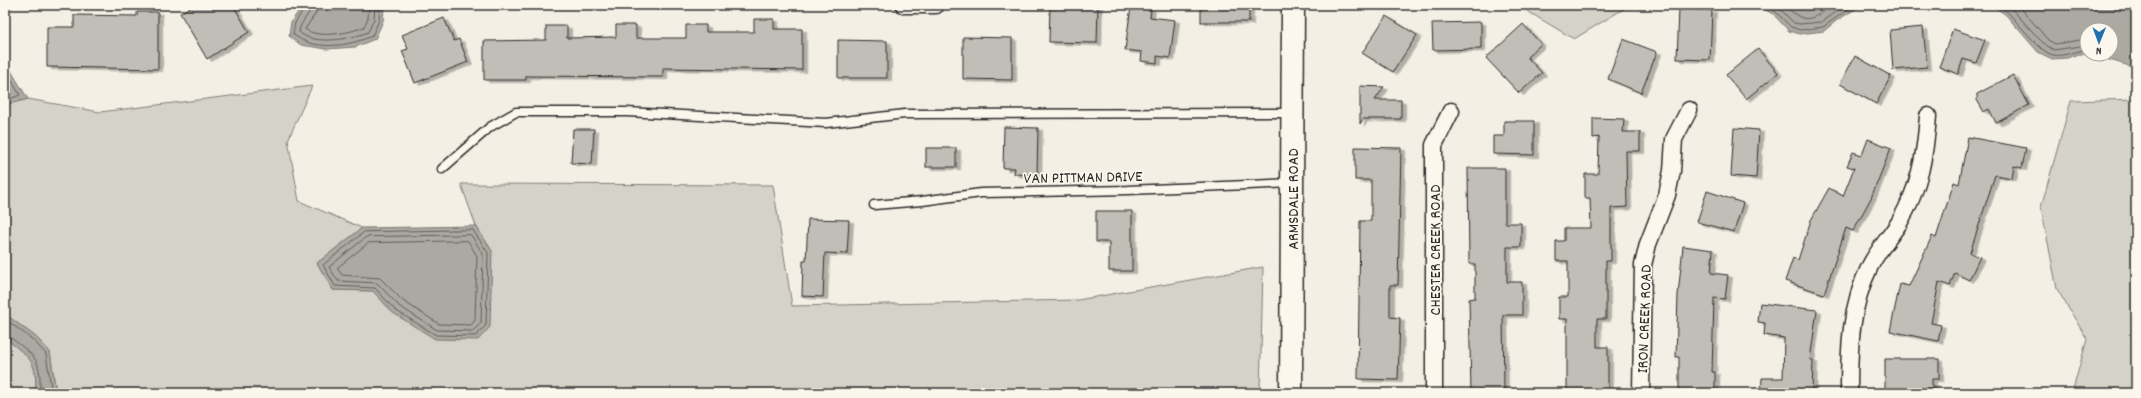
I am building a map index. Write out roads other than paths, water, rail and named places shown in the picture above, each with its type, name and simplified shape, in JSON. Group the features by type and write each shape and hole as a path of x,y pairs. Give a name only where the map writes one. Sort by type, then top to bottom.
{"street":[{"path":"904,5 936,5"},
{"name":"ARMSDALE ROAD","path":"1291,393 1293,5"},
{"name":"IRON CREEK ROAD","path":"1641,393 1643,266 1648,244 1667,195 1672,171 1674,139 1689,110"},
{"name":"CHESTER CREEK ROAD","path":"1434,393 1434,145 1450,111"},
{"path":"1849,393 1851,324 1858,298 1870,265 1899,223 1916,191 1925,156 1928,116"}],"lane":[{"path":"442,169 490,127 516,112 627,112 826,123 905,114 1292,113"},
{"name":"VAN PITTMAN DRIVE","path":"874,205 922,201 981,193 1128,190 1292,183"}],"water":[{"path":"303,5 384,5 383,21 375,39 355,47 327,49 301,45 289,36 291,22"},
{"path":"1756,5 1862,5 1836,21 1824,31 1799,34 1789,31 1773,14"},
{"path":"1992,5 2136,5 2136,68 2116,62 2119,62 2119,22 2079,22 2079,54 2067,58 2052,59 2038,52 2006,15"},
{"path":"5,61 28,99 5,105"},
{"path":"476,226 492,251 490,327 478,340 435,339 393,313 373,291 333,290 317,263 362,228"},
{"path":"5,314 36,337 50,352 56,393 36,393 35,374 32,362 9,341 5,343"}]}
